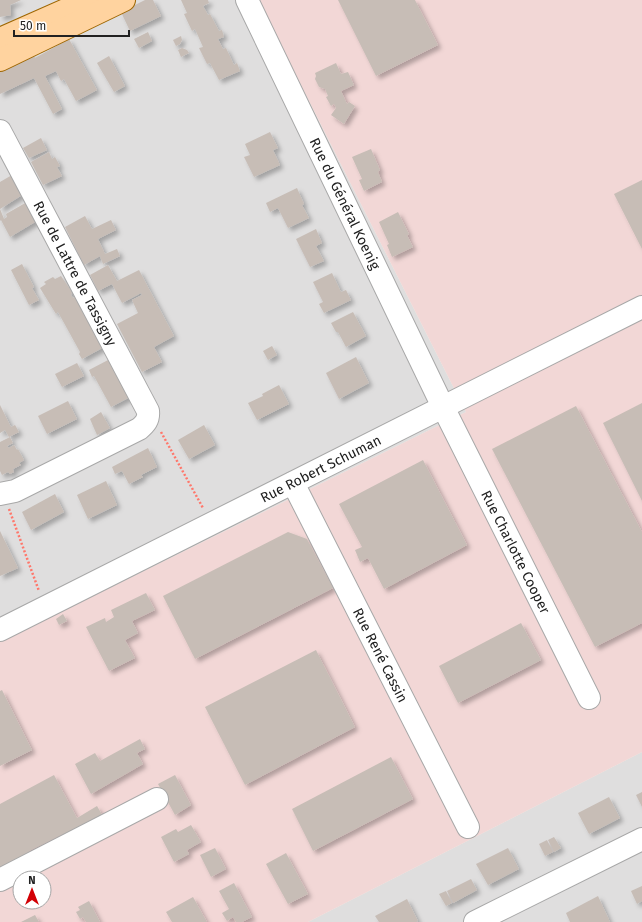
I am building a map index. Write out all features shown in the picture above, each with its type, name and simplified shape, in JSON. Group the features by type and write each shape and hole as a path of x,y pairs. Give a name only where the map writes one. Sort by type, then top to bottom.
{"main road":[{"path":"0,39 88,0"},
{"path":"0,60 116,2"}],"street":[{"name":"Rue du Général Koenig","path":"247,0 443,407"},
{"name":"Rue de Lattre de Tassigny","path":"0,131 148,411 149,416"},
{"name":"Rue Robert Schuman","path":"0,630 642,307"},
{"name":"Rue Charlotte Cooper","path":"443,407 589,698"},
{"path":"2,494 15,491 139,429 146,423 149,416"},
{"name":"Rue René Cassin","path":"292,483 468,827"},
{"path":"0,880 157,799"},
{"path":"475,922 642,839"}],"path":[{"path":"149,416 158,428 212,524"},
{"path":"2,494 45,608"}],"shaded area":[{"path":"0,0 258,0 466,412 0,642"},
{"path":"258,0 642,0 642,752 308,922 0,922 0,642 466,412"},
{"path":"642,752 642,922 308,922"}],"building":[{"path":"0,0 21,0 10,5 11,15 0,17"},
{"path":"145,0 153,0 161,16 130,31 121,12"},
{"path":"181,0 208,0 209,3 203,6 208,15 210,14 219,31 222,30 224,37 218,39 223,49 226,48 234,65 237,63 240,71 219,80 210,63 207,64 199,48 203,47 195,29 192,31 184,14 187,13"},
{"path":"338,0 415,0 438,45 376,76"},
{"path":"148,32 152,41 139,48 134,39"},
{"path":"181,36 182,40 180,44 176,46 173,40"},
{"path":"69,39 97,90 76,101 64,79 61,81 56,71 45,76 62,109 53,114 34,78 0,94 0,71 33,54 35,58"},
{"path":"182,48 187,50 189,53 181,57 178,50"},
{"path":"109,56 125,86 114,92 97,63"},
{"path":"336,63 341,74 348,72 354,85 341,91 347,104 349,102 355,106 344,124 331,115 336,108 334,104 331,106 326,97 328,96 325,89 319,87 315,79 315,73"},
{"path":"270,132 278,148 273,150 280,165 254,177 244,157 250,155 245,144"},
{"path":"41,138 47,150 29,158 23,148"},
{"path":"371,149 380,170 378,172 382,182 364,191 359,180 362,179 352,157"},
{"path":"49,152 52,159 55,157 60,166 57,167 62,176 43,185 31,162"},
{"path":"12,175 22,195 0,209 0,182"},
{"path":"642,180 642,249 614,194"},
{"path":"297,188 304,204 302,205 309,218 288,228 278,208 270,212 266,203"},
{"path":"27,202 38,222 35,222 10,237 1,220 0,221 0,209 4,219 7,217 6,214"},
{"path":"398,212 409,234 407,235 413,247 392,257 387,245 389,244 379,222"},
{"path":"85,216 92,229 111,220 116,230 98,239 105,254 117,249 120,256 103,264 100,256 84,265 65,227"},
{"path":"316,229 322,243 316,246 324,261 310,267 296,239"},
{"path":"22,264 34,287 32,288 39,300 29,305 11,270"},
{"path":"108,265 117,281 139,270 174,336 154,347 162,362 142,372 117,324 138,313 132,300 142,295 141,293 122,303 112,284 98,291 90,275"},
{"path":"332,273 341,292 346,290 351,300 324,313 319,304 323,302 313,282"},
{"path":"61,276 72,292 71,295 73,298 76,296 104,347 82,359 79,354 80,352 58,312 56,314 40,288 46,284 44,282 53,277 55,279"},
{"path":"353,312 366,336 346,347 331,323"},
{"path":"272,346 277,355 268,360 263,351"},
{"path":"356,357 369,383 339,399 326,373"},
{"path":"110,359 130,397 111,407 94,376 92,377 89,370"},
{"path":"77,363 84,376 62,387 55,374"},
{"path":"279,385 289,404 257,420 248,403 263,396 262,394"},
{"path":"68,401 77,419 47,434 38,416"},
{"path":"642,403 642,501 603,423"},
{"path":"0,405 11,427 15,425 19,432 9,437 5,430 0,433"},
{"path":"576,406 642,532 642,623 595,647 492,449"},
{"path":"101,412 110,428 97,435 90,419"},
{"path":"204,425 215,445 189,459 178,440"},
{"path":"10,437 13,443 7,446 9,448 14,445 24,460 19,463 21,465 13,469 14,472 10,474 8,472 2,475 0,471 0,442"},
{"path":"148,448 157,467 141,475 143,477 129,484 122,471 115,474 112,467"},
{"path":"423,460 467,545 384,589 368,558 360,562 355,550 362,547 339,504"},
{"path":"106,481 117,505 88,519 77,495"},
{"path":"55,494 64,512 31,530 22,512"},
{"path":"0,531 18,568 0,576"},
{"path":"288,532 307,539 333,588 195,659 163,596"},
{"path":"146,593 155,610 132,621 138,633 125,640 135,658 109,671 86,627 105,618 106,622 114,617 111,610"},
{"path":"63,614 67,621 59,625 56,619"},
{"path":"521,623 541,660 458,703 439,666"},
{"path":"316,650 355,727 245,785 205,707"},
{"path":"2,690 32,750 0,766 0,691"},
{"path":"140,739 145,749 137,753 143,764 91,794 75,764 95,753 100,761"},
{"path":"391,757 413,799 313,851 292,809"},
{"path":"54,775 77,818 97,806 105,820 66,840 63,834 29,851 33,857 0,875 0,804"},
{"path":"175,775 191,805 175,815 158,784"},
{"path":"642,792 642,807 636,795"},
{"path":"609,797 620,818 589,834 578,813"},
{"path":"191,825 201,842 187,850 189,854 174,862 161,837 176,829 178,832"},
{"path":"554,837 561,848 554,852 548,840"},
{"path":"547,840 553,852 545,856 539,844"},
{"path":"215,848 226,869 211,877 200,855"},
{"path":"508,848 519,869 488,885 476,864"},
{"path":"286,853 308,894 288,904 266,864"},
{"path":"471,879 477,890 453,903 447,891"},
{"path":"234,883 252,917 242,922 236,922 233,917 227,921 222,913 229,909 219,891"},
{"path":"642,886 642,901 637,904 631,891"},
{"path":"446,891 452,903 446,906 439,894"},
{"path":"598,896 610,922 570,922 566,913"},
{"path":"193,897 207,922 172,922 166,912"},
{"path":"407,899 418,921 379,922 375,916"},
{"path":"89,901 100,922 86,922 83,917 80,919 76,912 80,910 78,907"},
{"path":"35,915 39,922 21,922"}]}
